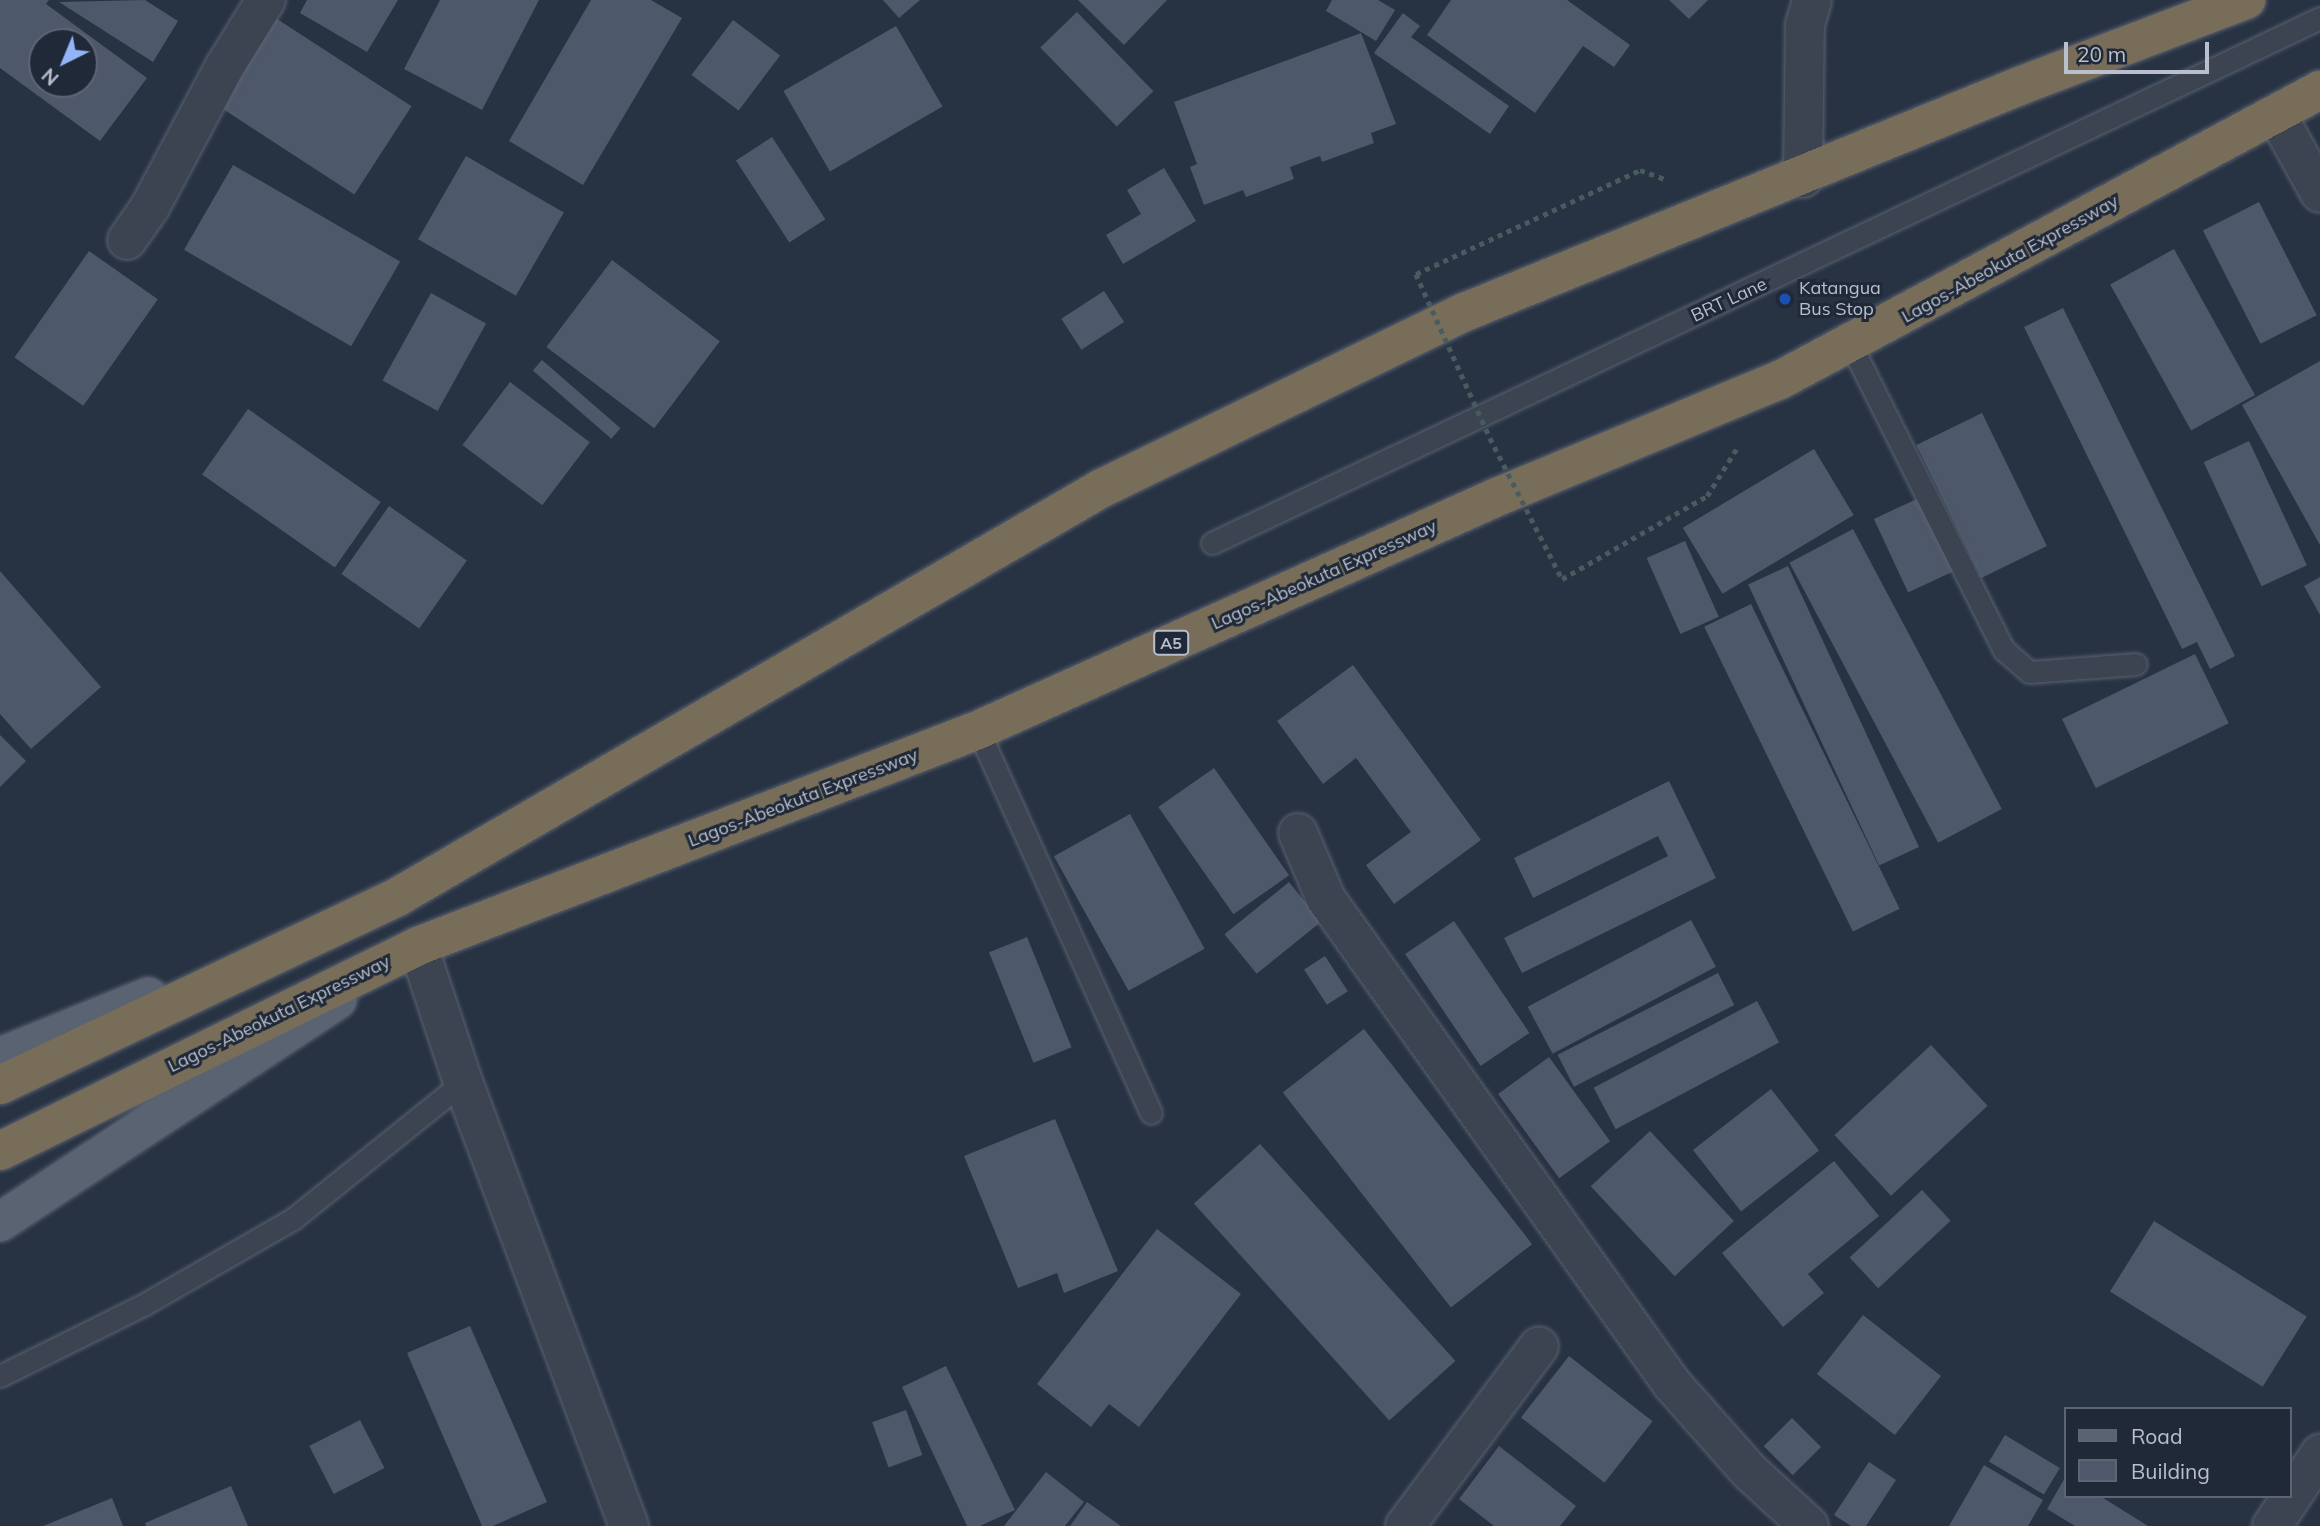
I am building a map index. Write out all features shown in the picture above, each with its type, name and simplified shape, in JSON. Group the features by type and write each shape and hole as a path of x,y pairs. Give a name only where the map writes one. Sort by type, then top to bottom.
{"highway":[{"path":"0,1085 400,896 1102,488 1465,312 1803,178 2022,85 2246,0"},
{"name":"Lagos-Abeokuta Expressway","path":"0,1151 418,946 978,730 1497,497 1780,380 1852,345 2320,90"}],"main road":[{"path":"0,1057 400,896"},
{"path":"0,1222 418,946"}],"street":[{"path":"127,240 150,207 225,66 266,0"},
{"path":"1803,178 1804,25 1812,0"},
{"path":"2276,114 2320,192"},
{"path":"1297,833 1326,899 1664,1373 1749,1471 1809,1526"},
{"path":"418,946 463,1082 629,1526"},
{"path":"1405,1526 1539,1346"},
{"path":"2292,1496 2320,1454"},
{"path":"2272,1526 2291,1498"}],"lane":[{"name":"BRT Lane","path":"1212,543 2320,18"},
{"path":"1852,345 2004,650 2029,671 2136,664"},
{"path":"978,730 1152,1113"},
{"path":"0,1376 143,1305 294,1219 463,1082"}],"path":[{"path":"1640,170 1416,274 1490,438 1562,579 1707,496"}],"building":[{"path":"0,0 49,0 46,4 79,28 28,28 28,88 0,68"},
{"path":"145,0 178,21 153,62 59,2"},
{"path":"307,0 398,0 367,52 300,13"},
{"path":"440,0 539,0 482,110 404,69"},
{"path":"591,0 651,0 682,18 583,185 509,141"},
{"path":"883,0 920,0 899,18"},
{"path":"1078,0 1167,0 1124,45"},
{"path":"1332,0 1378,0 1395,10 1376,41 1326,11"},
{"path":"1451,0 1567,0 1630,45 1614,67 1583,46 1535,113 1427,35"},
{"path":"1669,0 1708,0 1689,19"},
{"path":"1077,12 1153,91 1117,127 1040,47"},
{"path":"1403,13 1420,26 1411,37 1509,106 1490,134 1374,53"},
{"path":"274,17 412,106 354,194 217,105"},
{"path":"733,20 780,56 739,111 691,75"},
{"path":"896,26 942,107 830,172 783,91"},
{"path":"1361,33 1396,124 1371,133 1374,143 1322,162 1320,156 1290,167 1294,179 1246,197 1243,190 1204,205 1190,167 1197,164 1174,102"},
{"path":"98,42 147,78 100,141 41,98 98,98"},
{"path":"772,137 825,219 789,243 736,160"},
{"path":"466,156 564,212 516,296 418,239"},
{"path":"233,165 400,261 351,346 184,250"},
{"path":"1164,168 1196,221 1123,264 1106,235 1141,214 1127,190"},
{"path":"2259,202 2317,315 2261,344 2203,231"},
{"path":"2174,249 2255,395 2191,430 2110,284"},
{"path":"89,251 158,299 83,406 14,357"},
{"path":"612,260 720,341 654,428 546,347"},
{"path":"1104,291 1124,322 1081,350 1061,319"},
{"path":"431,293 486,324 438,411 383,380"},
{"path":"2063,308 2235,656 2210,669 2197,642 2182,649 2024,327"},
{"path":"542,360 620,428 611,439 533,371"},
{"path":"2320,361 2320,545 2242,405"},
{"path":"510,382 590,442 542,505 462,445"},
{"path":"248,409 381,502 335,567 202,475"},
{"path":"1982,413 2047,546 1981,578 1916,445"},
{"path":"2249,441 2307,565 2262,586 2204,462"},
{"path":"1814,449 1854,515 1723,594 1683,528"},
{"path":"1921,497 1955,570 1908,592 1874,519"},
{"path":"389,506 467,560 419,628 341,574"},
{"path":"1853,529 2002,809 1938,843 1789,563"},
{"path":"1685,541 1719,617 1680,634 1647,558"},
{"path":"1788,566 1919,847 1879,866 1748,585"},
{"path":"0,571 101,687 31,749 0,714"},
{"path":"2320,577 2320,615 2304,586"},
{"path":"1751,604 1900,909 1853,931 1704,627"},
{"path":"2195,654 2229,723 2096,788 2062,719"},
{"path":"1353,665 1481,840 1394,904 1366,865 1411,832 1356,758 1323,784 1277,721"},
{"path":"0,735 26,761 0,787"},
{"path":"1214,768 1289,875 1233,914 1158,807"},
{"path":"1669,781 1716,878 1522,973 1504,938 1668,856 1658,836 1533,898 1514,858"},
{"path":"1130,814 1205,949 1129,991 1054,856"},
{"path":"1289,882 1321,922 1257,974 1224,934"},
{"path":"1691,920 1716,967 1553,1054 1528,1007"},
{"path":"1454,921 1529,1033 1481,1066 1405,954"},
{"path":"1027,937 1072,1047 1034,1063 989,952"},
{"path":"1325,956 1348,991 1327,1005 1304,970"},
{"path":"1718,973 1734,1005 1574,1087 1558,1055"},
{"path":"1757,1001 1779,1042 1616,1129 1594,1088"},
{"path":"1364,1029 1532,1244 1451,1308 1283,1092"},
{"path":"1931,1045 1988,1106 1891,1196 1834,1135"},
{"path":"1549,1057 1610,1141 1559,1178 1498,1094"},
{"path":"1771,1089 1819,1150 1741,1211 1693,1150"},
{"path":"1055,1119 1118,1271 1064,1293 1057,1273 1018,1288 964,1156"},
{"path":"1650,1131 1734,1221 1675,1276 1591,1186"},
{"path":"1260,1144 1455,1361 1389,1421 1194,1204"},
{"path":"1834,1161 1879,1216 1808,1274 1824,1293 1783,1327 1722,1253"},
{"path":"1922,1190 1951,1221 1878,1288 1850,1258"},
{"path":"2154,1221 2307,1316 2263,1387 2110,1291"},
{"path":"1157,1229 1241,1294 1139,1427 1109,1404 1091,1427 1037,1384"},
{"path":"1863,1315 1941,1376 1895,1435 1817,1374"},
{"path":"470,1326 547,1502 493,1526 482,1526 407,1353"},
{"path":"1569,1356 1653,1421 1605,1483 1521,1417"},
{"path":"946,1366 1015,1510 980,1526 967,1526 902,1387"},
{"path":"906,1410 922,1455 889,1467 872,1422"},
{"path":"1792,1418 1821,1447 1793,1475 1764,1446"},
{"path":"360,1420 385,1468 334,1494 309,1446"},
{"path":"2005,1435 2060,1468 2044,1495 1989,1462"},
{"path":"1499,1446 1576,1506 1560,1526 1494,1526 1459,1499"},
{"path":"1869,1462 1896,1480 1866,1526 1851,1526 1834,1515"},
{"path":"1984,1465 2043,1500 2028,1526 1949,1526"},
{"path":"1046,1472 1084,1502 1065,1526 1004,1526"},
{"path":"2064,1479 2064,1498 2103,1498 2148,1526 2075,1526 2047,1509"},
{"path":"231,1486 248,1526 146,1526 145,1523"},
{"path":"112,1498 123,1526 43,1526"},
{"path":"1087,1502 1121,1526 1070,1526"}],"place":[{"name":"Katangua Bus Stop","path":"1785,299"}]}
